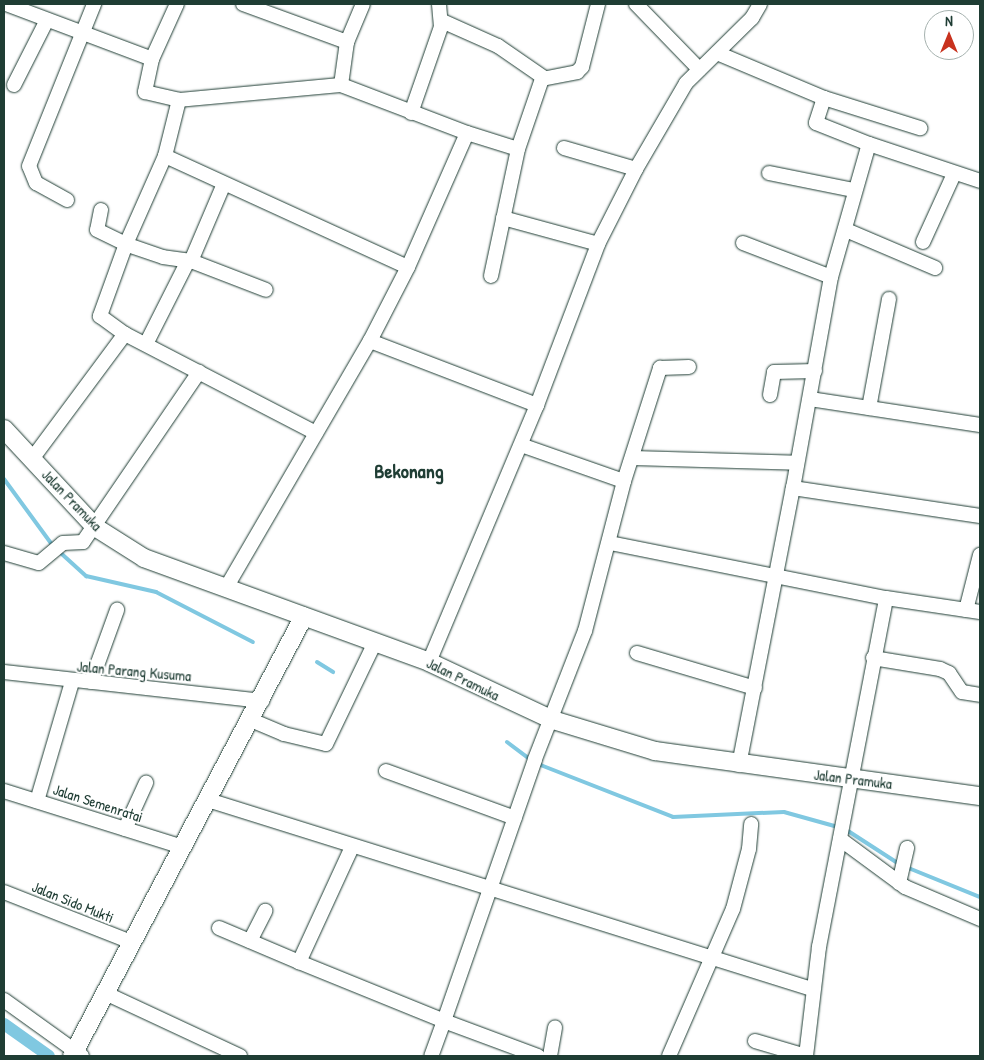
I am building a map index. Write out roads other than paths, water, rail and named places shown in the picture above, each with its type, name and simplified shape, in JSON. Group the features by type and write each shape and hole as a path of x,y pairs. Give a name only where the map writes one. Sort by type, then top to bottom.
{"main road":[{"name":"Jalan Pramuka","path":"4,429 95,527 176,573 226,588 429,662 554,720 655,751 739,765 980,796"},
{"path":"76,1054 131,942 262,700 304,616"}],"street":[{"path":"6,4 152,59"},
{"path":"68,200 36,183 29,166 94,4"},
{"path":"177,4 152,59 145,92 179,100 341,85 411,113 518,149"},
{"path":"243,4 347,42"},
{"path":"341,85 347,42 363,4"},
{"path":"411,113 442,21 439,4"},
{"path":"442,21 498,46 543,77 577,72 582,66 598,4"},
{"path":"429,662 521,445 598,244 636,169 699,69 717,53 760,4"},
{"path":"642,5 699,69"},
{"path":"14,85 47,20"},
{"path":"717,53 824,98 920,128"},
{"path":"491,276 518,149 543,77"},
{"path":"824,98 816,123 869,144 954,174 980,181"},
{"path":"179,100 165,156 126,244 100,313 125,334 316,433"},
{"path":"226,588 370,341 408,267 467,133"},
{"path":"739,765 778,576 831,277 846,230 853,190 869,144"},
{"path":"564,148 636,169"},
{"path":"165,156 223,186 408,267"},
{"path":"769,173 853,190"},
{"path":"923,242 954,174"},
{"path":"146,344 189,262 223,186"},
{"path":"101,210 97,230 126,244 189,262 266,290"},
{"path":"502,218 598,244"},
{"path":"846,230 935,268"},
{"path":"743,243 831,277"},
{"path":"869,408 889,299"},
{"path":"32,458 125,334"},
{"path":"370,341 537,405"},
{"path":"431,1056 535,759 554,720 586,631 610,543 624,481 633,458 660,368 689,367"},
{"path":"770,395 774,372 814,371"},
{"path":"4,553 40,563 63,543 83,542 199,372"},
{"path":"810,399 980,425"},
{"path":"521,445 624,481"},
{"path":"633,458 797,463"},
{"path":"793,488 980,516"},
{"path":"610,543 886,598 973,611 980,555"},
{"path":"754,1041 806,1056 812,989 873,658 886,598"},
{"path":"91,682 117,610"},
{"path":"251,720 297,739 327,743 375,642"},
{"path":"637,653 755,688"},
{"path":"873,658 940,669 949,673 962,692 980,695"},
{"name":"Jalan Parang Kusuma","path":"4,672 72,682 91,682 262,700"},
{"path":"36,800 72,682"},
{"path":"386,771 515,818"},
{"path":"125,829 146,783"},
{"name":"Jalan Semenratai","path":"4,791 183,847"},
{"path":"208,800 352,848 492,886 710,960 812,989"},
{"path":"669,1056 737,896 751,824"},
{"path":"841,832 899,883 980,919"},
{"path":"299,962 352,848"},
{"path":"899,883 907,848"},
{"name":"Jalan Sido Mukti","path":"4,892 131,942"},
{"path":"250,941 265,910"},
{"path":"220,928 444,1021 538,1056"},
{"path":"105,993 240,1056"},
{"path":"4,1000 76,1054"},
{"path":"550,1056 555,1027"}],"waterway":[{"path":"4,479 53,546 86,576 156,592 253,642"},
{"path":"317,662 333,672"},
{"path":"507,742 532,761"},
{"path":"538,764 673,817 784,812 838,827"},
{"path":"845,829 899,864"},
{"path":"906,867 980,897"},
{"path":"4,1024 49,1056"}],"district":[{"name":"Bekonang","path":"409,470"}]}
